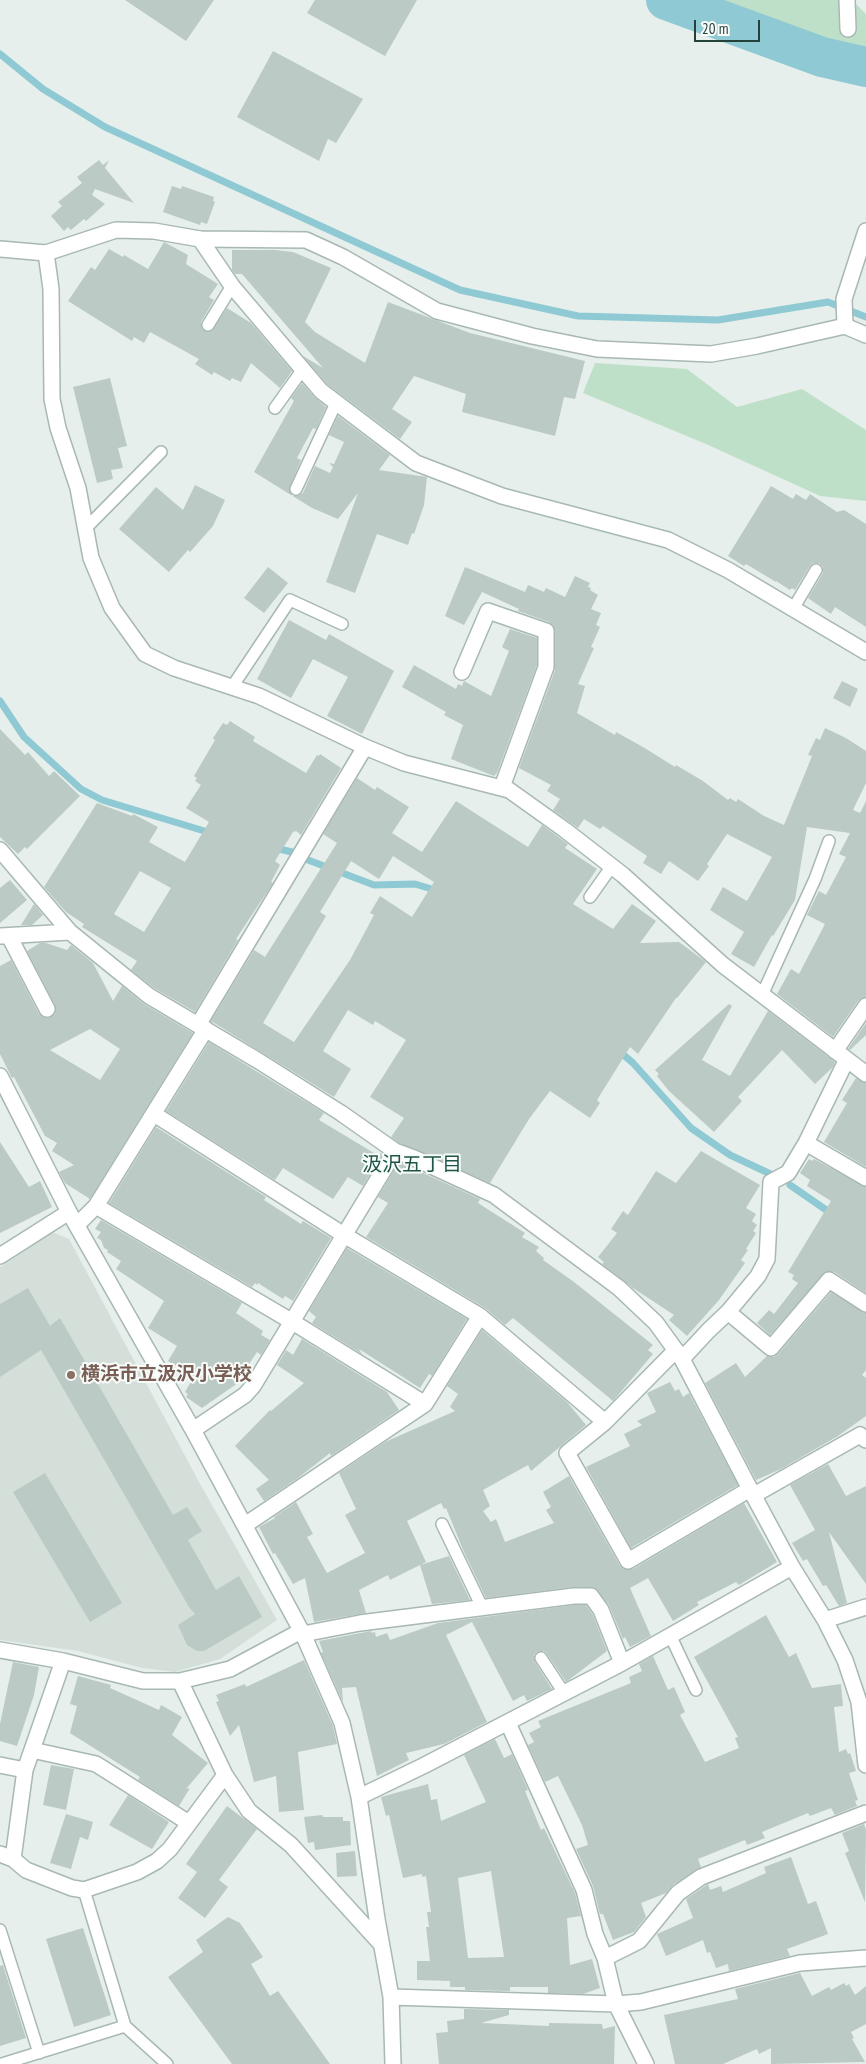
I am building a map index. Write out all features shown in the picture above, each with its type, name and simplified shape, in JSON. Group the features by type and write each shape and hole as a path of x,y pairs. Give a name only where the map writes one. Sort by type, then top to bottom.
{"street":[{"path":"847,0 848,28"},
{"path":"0,249 46,253 116,230 154,231 200,239 306,240 343,257 437,311 532,336 597,349 711,354 757,346 845,326 866,335"},
{"path":"845,326 844,299 866,231"},
{"path":"200,239 232,286 322,391 416,463 502,496 668,540 728,570 866,652"},
{"path":"46,253 50,289 52,399 58,428 78,488 92,558 112,608 145,654 174,668 259,696 365,747 404,763 509,790 612,866 723,965 866,1074"},
{"path":"462,672 488,611 546,631 546,667 502,787"},
{"path":"77,1226 96,1206 154,1114 202,1027 365,747"},
{"path":"0,850 70,932 149,996 341,1114 395,1151 494,1194 619,1288 656,1323 679,1355 792,1567 825,1620 845,1660 859,1702 866,1765"},
{"path":"47,1009 5,936 70,932"},
{"path":"866,1006 841,1056 806,1143 788,1173 771,1182 767,1259 758,1276 728,1312 708,1331 567,1453 628,1561 860,1434 866,1440"},
{"path":"0,1076 69,1212 193,1430 302,1632 342,1722 359,1797 391,1997 393,2064"},
{"path":"154,1114 344,1235 480,1316 605,1422"},
{"path":"806,1143 866,1178"},
{"path":"193,1430 244,1394 252,1386 395,1151"},
{"path":"96,1206 292,1322 425,1404"},
{"path":"0,1256 69,1212"},
{"path":"728,1312 771,1348 829,1280 866,1304"},
{"path":"245,1525 425,1404 480,1316"},
{"path":"359,1797 508,1723 622,1663 792,1567"},
{"path":"0,1650 63,1661 143,1681 180,1681 230,1669 302,1632 574,1596 591,1596 601,1610 622,1663"},
{"path":"825,1620 866,1607"},
{"path":"63,1661 25,1770 4,1857 26,1870 72,1888 84,1890 137,1872 157,1861 170,1849 225,1776"},
{"path":"180,1681 225,1776 249,1811 291,1845 382,1945"},
{"path":"508,1723 584,1890 596,1934 605,1958 616,2004 646,2064"},
{"path":"32,1750 96,1764 189,1823"},
{"path":"0,1764 25,1770"},
{"path":"605,1958 639,1941 678,1893 701,1877 866,1813"},
{"path":"391,1997 616,2004 641,2002 800,1963 866,1958"}],"lane":[{"path":"208,325 232,286"},
{"path":"275,408 303,369"},
{"path":"296,489 336,403"},
{"path":"86,528 161,452"},
{"path":"793,608 816,570"},
{"path":"232,687 290,600 342,624"},
{"path":"762,995 815,879 829,841"},
{"path":"590,897 612,866"},
{"path":"442,1524 482,1608"},
{"path":"670,1635 696,1690"},
{"path":"541,1658 564,1693"},
{"path":"84,1890 126,2026 167,2064"},
{"path":"0,1930 39,2053"},
{"path":"2,2064 126,2026"}],"shaded area":[{"name":"横浜市立汲沢小学校","path":"52,1232 69,1239 199,1482 277,1620 220,1659 175,1672 142,1668 78,1651 0,1640 0,1267"}],"green space":[{"path":"701,0 852,0 866,14 866,63 813,45"},
{"path":"595,363 687,369 737,407 802,389 866,430 866,501 820,496 706,444 583,393"}],"building":[{"path":"125,0 214,0 186,41"},
{"path":"315,0 417,0 385,56 307,13"},
{"path":"273,51 363,99 336,143 328,139 319,161 237,117"},
{"path":"99,160 103,165 109,160 105,168 134,203 95,189 92,195 105,204 86,221 84,219 71,230 68,227 64,231 51,216 62,206 58,202 82,183 77,177"},
{"path":"172,186 181,189 182,186 214,197 213,201 215,202 207,224 201,222 200,225 163,212"},
{"path":"164,242 188,255 186,264 218,284 209,297 214,300 201,322 202,329 207,332 212,331 227,308 251,323 292,371 280,388 251,363 241,382 232,378 230,381 214,372 212,375 195,364 199,359 150,332 144,343 134,337 132,341 68,301 91,267 95,270 109,249 123,257 124,255 148,269"},
{"path":"232,250 293,252 331,268 305,322 315,332 365,363 388,302 470,333 585,361 575,399 564,397 555,436 462,412 466,394 414,376 392,409 412,422 400,439 327,384 303,356 323,368 242,274 235,274 232,270"},
{"path":"110,378 127,446 118,448 123,468 111,470 113,479 97,483 73,387"},
{"path":"302,383 326,407 316,429 313,428 297,458 301,460 289,489 292,495 254,472 294,401 291,398"},
{"path":"338,416 390,455 379,470 427,477 424,505 408,545 377,534 355,593 326,582 358,493 338,519 312,508 293,496 303,493 315,466 330,473 333,467 329,463 334,464 344,442 329,435"},
{"path":"195,485 225,500 213,526 169,572 119,529 156,487 183,510"},
{"path":"771,486 793,499 796,494 806,500 810,494 837,512 844,510 866,524 866,627 835,607 831,614 808,598 823,573 823,567 819,563 813,563 795,590 792,588 790,590 746,564 744,566 728,556"},
{"path":"268,567 288,583 264,613 244,598"},
{"path":"465,567 525,592 528,585 544,592 546,588 565,597 575,576 590,583 588,587 591,588 590,590 598,595 591,609 601,613 596,625 600,627 591,647 594,648 578,684 585,686 577,713 615,735 616,732 675,767 676,765 703,781 728,800 730,798 736,802 738,799 764,816 784,825 812,756 808,755 816,738 820,740 825,728 846,738 866,751 866,783 853,810 860,813 866,801 866,997 858,1001 833,1037 777,994 791,969 799,974 825,924 807,915 819,891 826,895 846,857 839,854 850,833 807,827 795,900 754,967 731,954 744,932 710,910 723,887 747,901 772,857 727,834 698,881 669,861 661,874 643,863 647,856 603,826 600,829 584,819 578,828 553,810 560,799 547,791 551,785 519,768 555,670 554,626 549,622 518,611 519,609 482,592 464,625 445,616"},
{"path":"289,620 326,640 329,634 394,671 362,734 327,716 348,677 313,659 291,698 257,679"},
{"path":"510,629 537,638 537,665 497,773 494,776 451,759 463,725 444,715 446,712 402,687 414,665 456,689 458,684 462,686 464,681 491,696 509,651 502,647"},
{"path":"842,681 858,689 850,707 833,698"},
{"path":"230,721 255,737 253,741 306,773 317,755 319,756 320,754 341,768 301,835 296,831 293,832 275,861 280,865 271,882 273,883 236,939 238,940 195,1012 154,988 131,970 137,961 82,927 84,924 66,912 44,887 97,803 132,816 133,814 158,827 149,842 185,862 209,822 186,808 201,785 195,781 197,778 194,776 215,740 213,738 223,723 227,725","holes":["140,871 171,888 144,932 114,914"]},
{"path":"0,729 25,755 28,752 49,776 54,771 80,796 27,849 25,847 18,854 0,837"},
{"path":"357,778 375,790 377,787 409,807 392,833 422,852 456,801 528,847 542,825 568,844 565,848 597,869 573,904 613,929 632,904 656,921 640,943 679,942 706,962 676,998 638,1054 630,1047 597,1100 600,1103 590,1118 550,1091 529,1119 490,1183 399,1143 391,1137 404,1118 370,1097 406,1040 375,1021 373,1025 348,1010 323,1051 351,1069 334,1097 211,1021 254,950 265,957 337,843 323,834","holes":["393,856 434,882 412,917 380,896 370,913 374,915 350,960 294,1042 263,1023 326,916 320,912 351,861 379,879"]},
{"path":"10,880 27,900 0,923 0,888"},
{"path":"34,904 43,915 32,925 21,925"},
{"path":"40,943 46,943 67,950 71,945 93,963 113,1001 122,986 144,1004 193,1033 90,1199 65,1183 59,1172 74,1165 52,1151 57,1143 45,1136 0,1054 0,966 11,960 39,1014 47,1018 55,1014 55,1005 27,951","holes":["90,1029 120,1049 100,1080 50,1050"]},
{"path":"729,1004 732,1006 702,1060 730,1076 768,1011 835,1062 833,1067 815,1084 782,1050 738,1097 742,1101 714,1132 669,1091 657,1076 659,1074 655,1070"},
{"path":"866,1023 866,1035 850,1050 848,1049"},
{"path":"209,1042 324,1113 319,1120 379,1156 381,1153 363,1186 348,1177 333,1199 283,1168 275,1180 166,1111"},
{"path":"856,1078 866,1083 866,1167 824,1142 847,1103 842,1100"},
{"path":"156,1127 266,1197 264,1200 301,1224 303,1221 331,1238 293,1301 285,1296 283,1299 258,1283 257,1285 255,1283 252,1287 109,1203"},
{"path":"0,1142 29,1187 40,1181 52,1207 0,1233"},
{"path":"701,1151 760,1185 746,1208 756,1214 752,1221 757,1225 753,1231 756,1233 741,1260 745,1263 719,1300 687,1336 669,1320 674,1315 633,1288 602,1264 604,1262 598,1257 617,1233 611,1229 623,1211 628,1215 656,1171 676,1183"},
{"path":"809,1159 812,1161 814,1159 866,1187 866,1293 834,1272 825,1272 770,1335 757,1323 769,1310 774,1314 798,1283 792,1279 794,1275 788,1272 831,1201 807,1186 810,1180 800,1173"},
{"path":"399,1162 480,1199 478,1203 525,1233 522,1237 539,1247 536,1251 544,1258 543,1260 574,1282 653,1345 648,1350 653,1354 613,1401 513,1318 505,1325 485,1308 366,1237 388,1203 378,1197"},
{"path":"101,1220 242,1303 236,1313 263,1331 261,1335 270,1340 261,1355 257,1352 235,1385 202,1408 186,1397 188,1394 185,1392 192,1380 179,1372 181,1369 168,1361 177,1346 148,1328 164,1301 116,1269 121,1261 107,1252 108,1250 104,1248 101,1240 97,1238 101,1232 95,1229"},
{"path":"347,1248 467,1319 432,1376 429,1374 420,1388 359,1349 362,1354 312,1323 316,1317 309,1311"},
{"path":"28,1288 50,1326 60,1318 173,1515 187,1507 202,1531 188,1540 216,1590 239,1576 262,1617 204,1651 197,1651 187,1645 178,1625 195,1614 189,1607 41,1350 0,1377 0,1304"},
{"path":"831,1292 866,1313 866,1370 862,1375 866,1378 866,1416 838,1436 781,1469 756,1480 705,1383 736,1363 745,1377 767,1356 774,1357"},
{"path":"482,1330 567,1402 586,1425 531,1471 528,1465 483,1490 490,1506 483,1511 491,1522 496,1519 505,1542 554,1523 546,1510 551,1507 543,1492 569,1476 620,1566 624,1569 633,1569 744,1503 777,1562 739,1585 736,1582 697,1602 699,1605 673,1621 648,1578 630,1588 651,1636 630,1647 625,1637 623,1639 609,1605 595,1588 573,1587 486,1598 446,1508 444,1509 441,1503 407,1521 426,1562 390,1580 388,1575 359,1590 366,1613 314,1622 305,1578 293,1584 275,1553 273,1554 259,1527 275,1518 296,1502 313,1534 307,1537 327,1573 365,1553 345,1515 356,1509 339,1473 385,1442 455,1411 450,1407 458,1394 447,1386"},
{"path":"302,1339 387,1392 399,1410 331,1456 330,1453 264,1501 256,1489 269,1480 235,1446 270,1410 304,1383 277,1365 286,1350 293,1355"},
{"path":"670,1382 675,1391 679,1389 683,1397 689,1393 738,1485 631,1548 586,1467 630,1446 624,1434 642,1425 637,1421 656,1412 647,1393"},
{"path":"828,1464 846,1496 866,1486 866,1584 829,1532 847,1603 839,1606 826,1585 823,1586 807,1559 803,1561 792,1543 815,1530 790,1485"},
{"path":"45,1473 122,1603 90,1622 13,1492"},
{"path":"449,1556 470,1600 432,1604 420,1565"},
{"path":"586,1605 593,1615 607,1651 566,1682 547,1654 544,1651 537,1652 534,1655 535,1662 552,1689 527,1701 524,1695 513,1701 472,1622 446,1635 487,1722 444,1744 406,1753 409,1760 377,1776 356,1687 342,1688 343,1702 321,1653 323,1652 319,1641 371,1631 372,1633 375,1632 376,1637 387,1633 390,1640 438,1623"},
{"path":"766,1615 789,1657 796,1653 812,1688 841,1684 843,1706 834,1707 839,1752 846,1749 848,1754 850,1753 856,1771 849,1773 858,1800 855,1801 857,1806 835,1815 831,1808 810,1816 808,1813 762,1832 765,1838 747,1845 745,1840 698,1859 701,1867 673,1885 666,1893 641,1903 646,1917 634,1932 613,1940 603,1914 600,1914 593,1886 576,1849 588,1845 582,1825 558,1776 545,1782 528,1745 534,1742 529,1733 541,1727 538,1721 631,1683 629,1677 642,1671 639,1664 653,1656 668,1690 674,1687 685,1712 680,1715 705,1762 739,1748 735,1738 738,1737 694,1657"},
{"path":"304,1660 333,1726 337,1744 298,1752 304,1810 279,1812 276,1776 254,1782 239,1725 230,1736 216,1702 219,1701 216,1695 245,1684 246,1687"},
{"path":"13,1662 39,1667 34,1695 17,1746 0,1741 0,1724"},
{"path":"78,1676 111,1685 110,1688 159,1710 161,1705 182,1717 172,1735 208,1763 186,1789 190,1788 179,1806 138,1780 140,1777 70,1733 77,1706 70,1704"},
{"path":"495,1739 504,1758 512,1754 528,1790 525,1791 541,1830 544,1828 575,1893 581,1916 567,1918 570,1965 592,1959 600,1988 583,1994 548,1993 548,1987 510,1987 510,1991 465,1990 465,1987 450,1987 450,1981 417,1980 417,1961 430,1961 426,1927 429,1927 427,1912 431,1912 426,1876 422,1877 422,1874 403,1878 389,1815 386,1816 381,1797 428,1784 431,1800 437,1799 441,1821 486,1802 464,1755","holes":["491,1871 504,1957 468,1958 458,1878"]},
{"path":"51,1765 74,1769 66,1810 43,1805"},
{"path":"128,1795 169,1822 152,1849 109,1825"},
{"path":"227,1806 257,1829 219,1880 228,1887 205,1918 178,1898 197,1872 186,1864"},
{"path":"66,1814 93,1822 88,1840 80,1837 71,1869 50,1863"},
{"path":"322,1815 323,1817 343,1817 343,1821 350,1821 351,1845 315,1850 314,1842 308,1843 304,1817"},
{"path":"864,1824 866,1830 865,1902 845,1853 849,1851 842,1833"},
{"path":"355,1851 357,1876 337,1877 336,1853"},
{"path":"791,1857 808,1904 816,1901 828,1934 787,1949 790,1956 729,1971 728,1964 716,1968 710,1952 707,1953 703,1940 666,1956 657,1934 693,1918 686,1899 708,1884 710,1890 721,1886 723,1892 766,1873 764,1867"},
{"path":"228,1917 240,1923 263,1957 251,1964 270,1996 278,1991 330,2064 232,2064 168,1977 203,1952 196,1940"},
{"path":"83,1928 111,2015 74,2027 46,1939"},
{"path":"3,1965 26,2038 0,2046 0,1966"},
{"path":"800,1973 812,1996 829,1987 831,1990 844,1983 846,1986 849,1984 855,1995 866,1986 866,2024 851,2032 854,2038 852,2039 865,2062 771,2064 771,2048 759,2054 757,2049 723,2064 675,2064 664,2015 738,1999 735,1989"},
{"path":"464,2009 509,2010 509,2015 481,2023 549,2026 549,2023 602,2024 603,2029 615,2026 614,2064 439,2064 436,2033 448,2032 447,2021 464,2019"}],"waterway":[{"path":"666,0 822,57 866,67"},
{"path":"0,54 43,89 105,127 460,290 578,316 718,320 828,302 866,317"},
{"path":"0,701 24,737 81,789 102,800 211,833"},
{"path":"275,848 292,852"},
{"path":"308,860 374,885 415,884 438,891"},
{"path":"619,1051 633,1063 691,1128 730,1155 777,1177"},
{"path":"790,1185 832,1214"}],"place":[{"name":"横浜市立汲沢小学校","path":"71,1375"}],"district":[{"name":"汲沢五丁目","path":"412,1165"}]}
